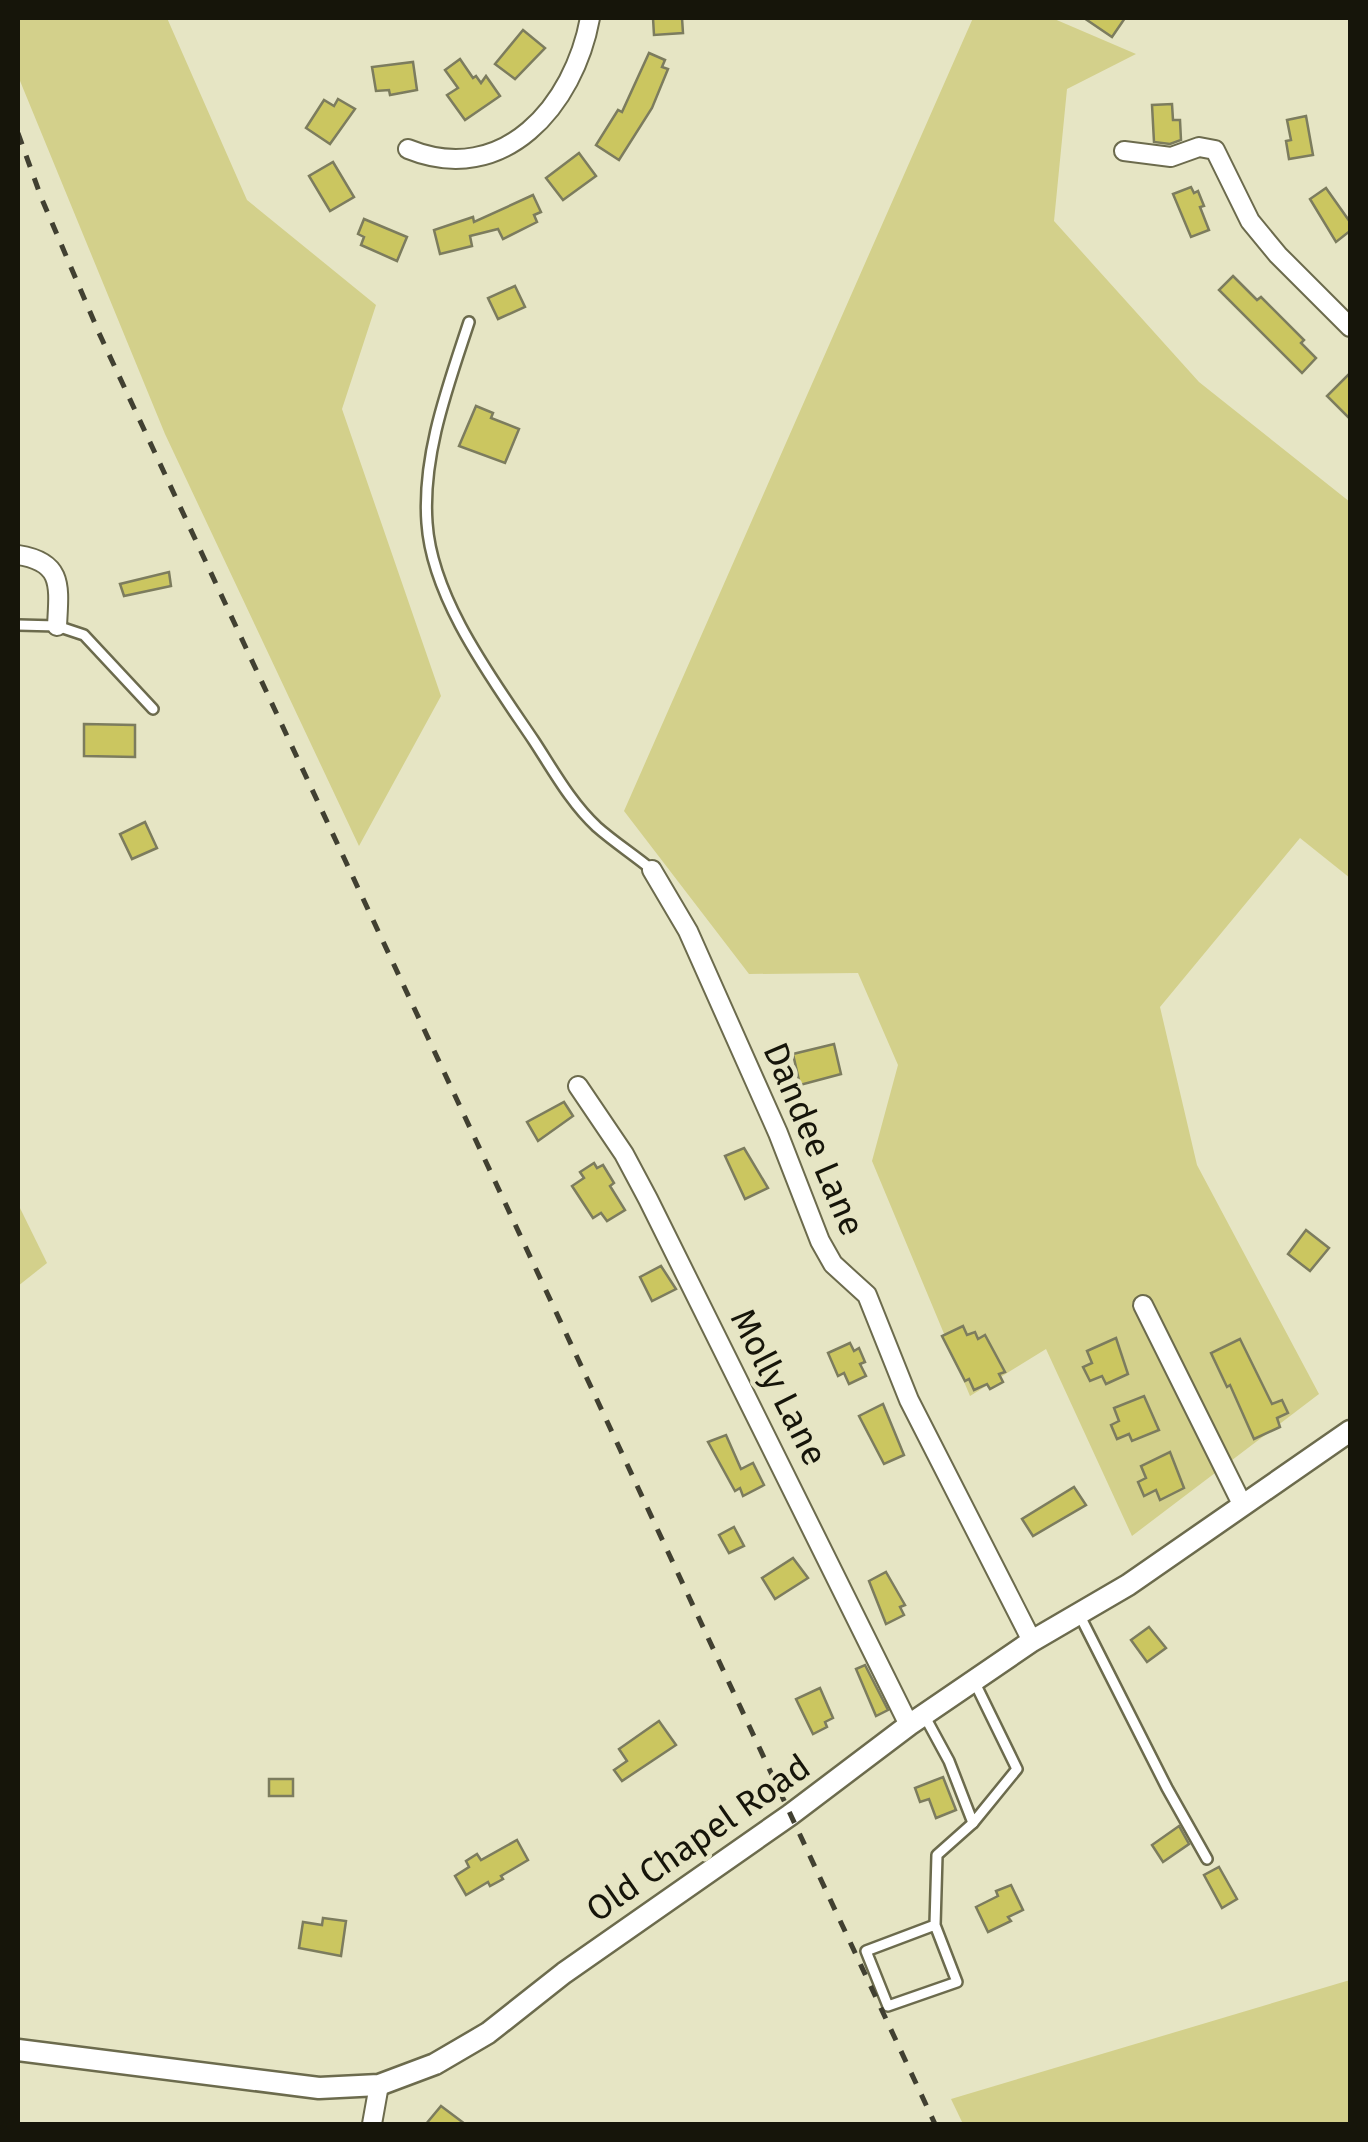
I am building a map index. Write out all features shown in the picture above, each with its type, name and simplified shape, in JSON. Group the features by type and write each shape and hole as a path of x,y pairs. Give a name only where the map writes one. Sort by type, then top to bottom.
{"street":[{"path":"408,149 437,159 459,160 496,150 526,132 542,120 567,88 590,18"},
{"path":"1124,151 1171,156 1199,146 1215,150 1262,237 1350,327"},
{"path":"18,556 46,563 54,571 58,584 57,626"},
{"name":"Dandee Lane","path":"652,870 688,931 778,1133 820,1241 833,1264 867,1295 909,1400 1032,1641"},
{"name":"Molly Lane","path":"578,1086 624,1154 916,1720"},
{"path":"1143,1305 1242,1504"},
{"name":"Old Chapel Road","path":"18,2050 294,2086 339,2088 380,2085 435,2064 488,2033 564,1972 790,1815 916,1720 1032,1641 1128,1585 1350,1430"},
{"path":"372,2124 380,2085"}],"lane":[{"path":"468,322 430,462 427,523 431,548 453,611 472,649 571,797 596,826 652,870"},
{"path":"18,625 57,626 84,636 153,709"},
{"path":"1079,1614 1207,1859"},
{"path":"934,1925 866,1951 888,2006 957,1982 934,1925 937,1855 973,1823 1017,1769 974,1681"},
{"path":"916,1720 949,1761 973,1823"}],"shaded area":[{"path":"18,18 167,18 247,200 376,305 342,409 441,696 359,846 165,434 18,76"},
{"path":"973,18 1052,18 1136,54 1067,89 1054,221 1199,382 1350,502 1350,878 1300,838 1160,1007 1197,1165 1319,1394 1132,1536 1046,1349 970,1396 872,1161 898,1065 858,973 749,974 624,811"},
{"path":"18,1204 47,1263 18,1286"},
{"path":"1350,1980 1350,2124 963,2124 951,2099"}],"building":[{"path":"653,18 682,18 683,33 654,35"},
{"path":"1084,18 1125,18 1112,37"},
{"path":"523,30 545,48 515,79 495,64"},
{"path":"649,53 665,60 662,67 668,69 652,108 619,160 596,145 618,110 622,112"},
{"path":"460,59 473,78 476,76 481,83 486,76 500,96 465,120 447,95 458,88 445,70"},
{"path":"413,62 417,90 390,95 389,90 376,91 372,67"},
{"path":"338,99 355,109 330,144 306,128 324,100 334,106"},
{"path":"1172,104 1173,120 1180,120 1181,140 1170,144 1154,142 1152,105"},
{"path":"1306,116 1313,155 1289,159 1287,120"},
{"path":"579,153 596,176 563,200 546,178"},
{"path":"333,162 354,197 330,211 309,176"},
{"path":"1191,187 1194,193 1198,191 1209,230 1191,237 1173,194"},
{"path":"1326,188 1350,222 1350,231 1336,242 1310,199"},
{"path":"533,195 541,212 534,215 537,222 503,239 498,229 470,236 472,246 440,254 434,230 473,217 474,222"},
{"path":"364,219 407,237 397,261 361,245 364,237 358,234"},
{"path":"1233,276 1257,300 1261,297 1304,340 1301,343 1316,358 1302,373 1219,290"},
{"path":"515,286 525,307 498,319 488,298"},
{"path":"1350,373 1350,419 1327,396"},
{"path":"476,406 493,413 491,418 519,429 505,463 459,446"},
{"path":"169,572 171,586 124,596 120,584"},
{"path":"84,724 135,725 135,757 84,756"},
{"path":"145,822 157,848 132,859 120,834"},
{"path":"834,1044 841,1074 800,1085 793,1054"},
{"path":"564,1102 573,1116 538,1141 527,1122"},
{"path":"744,1148 768,1188 745,1199 725,1156"},
{"path":"594,1163 597,1168 603,1165 625,1210 607,1221 601,1213 593,1218 572,1186 584,1178 580,1172"},
{"path":"1306,1230 1329,1248 1310,1271 1288,1254"},
{"path":"661,1266 676,1289 652,1301 640,1277"},
{"path":"963,1326 967,1335 975,1332 978,1339 985,1335 1005,1372 999,1374 1003,1382 990,1389 987,1384 974,1390 969,1379 965,1381 942,1336"},
{"path":"1116,1338 1128,1374 1106,1384 1102,1376 1090,1381 1083,1367 1092,1363 1087,1351"},
{"path":"1240,1339 1272,1404 1282,1400 1288,1413 1277,1418 1280,1427 1254,1439 1211,1353"},
{"path":"850,1343 854,1351 859,1348 866,1376 849,1384 844,1373 838,1376 828,1353"},
{"path":"1144,1396 1159,1430 1132,1441 1129,1434 1117,1439 1111,1425 1119,1421 1114,1408"},
{"path":"883,1404 904,1455 884,1464 859,1416"},
{"path":"726,1435 741,1469 753,1463 764,1485 743,1496 740,1488 735,1491 708,1442"},
{"path":"1170,1452 1184,1488 1160,1500 1156,1490 1144,1496 1138,1482 1146,1478 1141,1466"},
{"path":"1074,1487 1086,1505 1033,1536 1022,1519"},
{"path":"734,1527 744,1546 729,1553 719,1535"},
{"path":"793,1558 808,1578 775,1599 762,1578"},
{"path":"886,1572 905,1605 900,1607 904,1615 886,1624 869,1581"},
{"path":"1149,1627 1166,1648 1147,1662 1131,1640"},
{"path":"865,1665 888,1710 876,1716 856,1669"},
{"path":"820,1688 833,1718 825,1722 827,1727 813,1734 796,1699"},
{"path":"659,1721 676,1745 622,1781 614,1770 627,1761 619,1749"},
{"path":"943,1777 956,1810 936,1818 929,1799 920,1802 915,1788"},
{"path":"269,1779 293,1779 293,1796 269,1796"},
{"path":"1179,1826 1189,1844 1163,1862 1152,1845"},
{"path":"517,1840 528,1860 501,1876 503,1879 490,1886 488,1882 466,1895 455,1876 469,1867 466,1861 477,1854 481,1860"},
{"path":"1219,1867 1237,1899 1222,1908 1204,1875"},
{"path":"1011,1885 1023,1910 988,1932 976,1907"},
{"path":"323,1918 346,1921 341,1956 299,1948 303,1922 322,1925"},
{"path":"441,2106 465,2124 426,2124"}],"railway":[{"path":"18,133 99,333 935,2124"}]}
